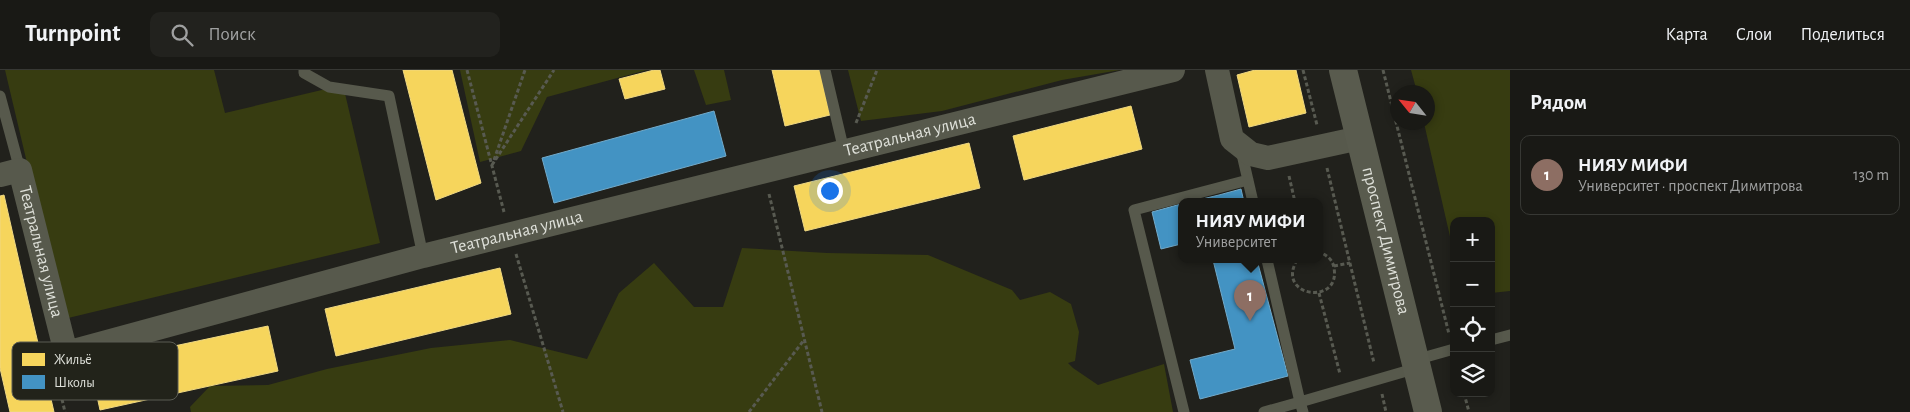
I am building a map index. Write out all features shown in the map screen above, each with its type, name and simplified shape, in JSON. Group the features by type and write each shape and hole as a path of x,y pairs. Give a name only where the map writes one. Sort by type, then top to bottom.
{"main road":[{"name":"проспект Димитрова","path":"1343,70 1428,412"}],"street":[{"name":"Театральная улица","path":"103,342 423,256 1173,70"},
{"path":"1217,70 1232,138 1250,154 1268,158 1360,138"},
{"name":"Театральная улица","path":"10,172 63,342"}],"lane":[{"path":"304,70 304,72 329,87 389,96 423,256"},
{"path":"824,70 844,151"},
{"path":"0,96 10,172"},
{"path":"1239,144 1252,198"},
{"path":"1180,198 1248,180"},
{"path":"1178,198 1134,210 1184,412"},
{"path":"1267,263 1302,407"},
{"path":"1495,339 1510,335"},
{"path":"1264,412 1302,407 1344,389 1378,379 1450,351"}],"path":[{"path":"525,70 492,165 554,70"},
{"path":"844,151 877,70"},
{"path":"1303,70 1386,412"},
{"path":"1383,70 1450,334"},
{"path":"764,171 822,412"},
{"path":"1296,263 1292,272 1296,285 1309,293 1319,293 1329,287 1333,281 1334,266 1323,254"},
{"path":"1334,266 1350,262"},
{"path":"1319,293 1344,389"},
{"path":"749,412 804,340"},
{"path":"1465,397 1469,412"}],"green space":[{"path":"5,70 214,70 225,113 343,85 380,243 64,319"},
{"path":"460,70 647,70 547,97 521,151 480,162"},
{"path":"694,70 724,70 731,100 706,105"},
{"path":"848,70 1120,70 1062,80 942,111 861,121"},
{"path":"1411,70 1510,70 1510,291 1495,293 1495,217 1450,217 1450,237 1426,130 1435,130 1435,85 1415,85"},
{"path":"742,248 827,253 928,255 1012,290 1020,300 1050,292 1071,304 1079,332 1075,361 1068,363 1073,368 1098,385 1164,364 1173,412 191,412 190,407 210,386 268,385 327,369 431,348 510,340 587,359 619,293 654,263 694,307 723,307"}],"building: Жильё":[{"path":"403,70 452,70 481,183 436,200"},
{"path":"660,70 665,89 625,99 619,79"},
{"path":"772,70 820,70 830,115 785,126"},
{"path":"1255,70 1296,70 1306,113 1249,127 1237,75"},
{"path":"1131,106 1142,149 1024,180 1013,136"},
{"path":"969,143 980,188 805,231 794,186"},
{"path":"4,195 38,342 12,342 12,400 51,400 54,412 10,412 0,368 0,196"},
{"path":"500,268 511,314 336,356 325,309"},
{"path":"268,326 278,371 178,393 178,345"},
{"path":"98,400 146,400 100,410"}],"building: Школы":[{"path":"714,111 726,156 554,203 542,158"},
{"path":"1241,189 1243,198 1207,198"},
{"path":"1178,205 1178,245 1161,249 1152,212"},
{"path":"1214,263 1258,263 1288,376 1200,399 1190,360 1235,349"}],"place":[{"name":"НИЯУ МИФИ","path":"1250,321"}]}
